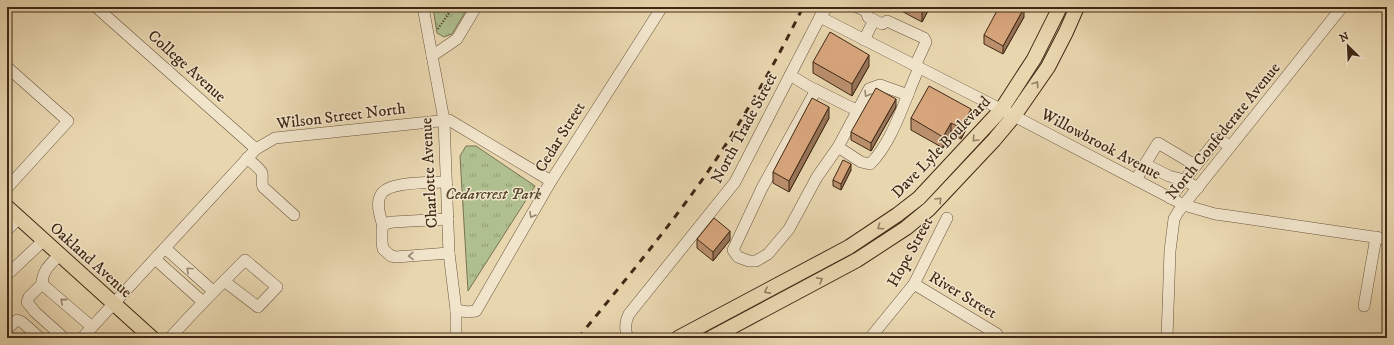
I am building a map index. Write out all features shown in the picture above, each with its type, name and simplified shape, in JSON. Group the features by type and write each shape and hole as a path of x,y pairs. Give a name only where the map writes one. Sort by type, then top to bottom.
{"main road":[{"name":"Dave Lyle Boulevard","path":"678,338 849,247 897,216 919,198 1001,110 1034,60 1060,7"},
{"name":"Dave Lyle Boulevard","path":"711,338 857,260 906,228 929,209 994,140 1014,116 1048,67 1077,7"},
{"name":"Oakland Avenue","path":"7,207 152,338"}],"street":[{"name":"College Avenue","path":"97,7 256,149"},
{"name":"Charlotte Avenue","path":"423,7 444,120 449,253 456,310 456,338"},
{"path":"432,56 456,39 476,7"},
{"name":"Cedar Street","path":"456,310 468,312 476,311 551,181 662,7"},
{"name":"North Trade Street","path":"628,338 625,330 626,320 629,314 735,182 820,17 827,7"},
{"path":"838,147 861,162 870,164 885,147 908,95 926,42 924,38 887,21 882,24 868,17 866,11 858,7"},
{"name":"North Confederate Avenue","path":"1167,338 1170,251 1174,219 1342,7"},
{"name":"Willowbrook Avenue","path":"820,17 1184,205 1215,214 1382,238"},
{"path":"864,40 874,20"},
{"path":"7,67 68,121 7,188"},
{"path":"790,75 858,111"},
{"path":"816,90 762,188 737,239 733,250 738,257 749,261 756,261 768,254 789,229 817,177 838,147 869,89 880,85 908,95"},
{"name":"Wilson Street North","path":"82,338 247,158 256,149 275,138 449,120 551,181"},
{"path":"1170,198 1218,138 1230,147"},
{"path":"1136,180 1158,143 1196,165"},
{"path":"247,158 261,171 262,187 294,215"},
{"path":"1145,164 1170,176 1184,180 1198,188"},
{"path":"446,182 401,185 385,190 380,197 378,208 383,226 382,242 384,249 391,256 396,257 449,253"},
{"path":"7,230 19,218"},
{"name":"Hope Street","path":"870,338 914,284 947,218"},
{"path":"383,226 393,222 448,220"},
{"path":"1364,306 1382,238"},
{"path":"7,275 44,240"},
{"path":"166,248 213,291"},
{"path":"60,254 47,268 42,276 42,284 29,297 27,302 34,312 64,338"},
{"path":"155,259 203,302"},
{"path":"170,338 213,291 245,260 277,287 258,307 224,281"},
{"path":"42,284 92,327"},
{"name":"River Street","path":"914,284 997,334"},
{"path":"7,329 17,320 22,322 40,338"}],"path":[{"path":"436,32 453,7"}],"green space":[{"path":"433,7 468,7 452,34 444,37 437,33"},
{"name":"Cedarcrest Park","path":"466,146 476,146 535,186 468,291 460,156"}],"building":[{"path":"914,7 924,7 922,11"},
{"path":"999,7 1024,8 1003,46 984,35"},
{"path":"830,32 869,55 852,84 813,62"},
{"path":"929,86 971,109 961,128 951,123 943,137 911,118"},
{"path":"876,88 896,99 871,143 851,132"},
{"path":"812,98 829,107 789,181 773,172"},
{"path":"843,160 851,164 841,184 833,180"},
{"path":"714,218 730,231 713,252 697,239"}],"railway":[{"path":"578,338 628,277 707,173 758,92 803,7"}]}
